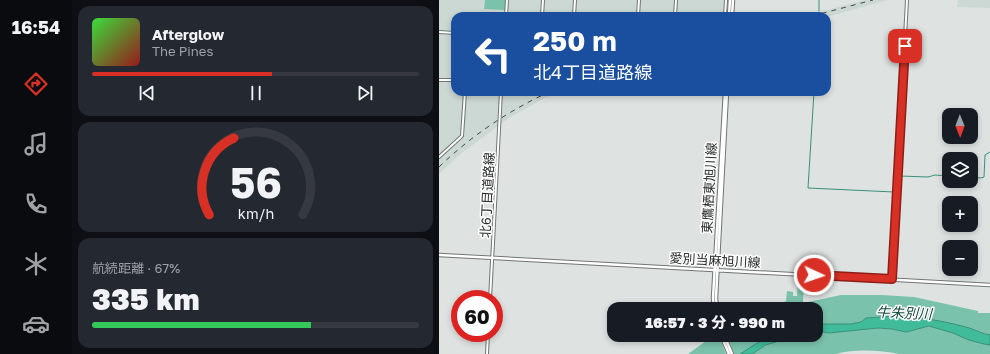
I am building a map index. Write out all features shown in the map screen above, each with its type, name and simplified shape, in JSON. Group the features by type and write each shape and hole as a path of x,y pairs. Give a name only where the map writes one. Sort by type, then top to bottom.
{"main road":[{"path":"730,12 731,0"},
{"name":"東鷹栖東旭川線","path":"716,302 716,270 726,96"},
{"name":"愛別当麻旭川線","path":"439,255 990,285"},
{"path":"726,342 731,354"}],"street":[{"path":"506,12 507,0"},
{"path":"542,12 543,0"},
{"path":"574,12 575,0"},
{"path":"638,12 639,0"},
{"path":"675,12 676,0"},
{"path":"725,12 726,0"},
{"path":"892,279 907,0"},
{"path":"439,32 451,33"},
{"path":"439,80 451,80"},
{"path":"439,157 462,136 465,96"},
{"name":"北6丁目道路線","path":"490,290 501,96"},
{"path":"487,354 488,342"}],"shaded area":[{"path":"439,0 724,0 723,12 451,12 451,96 550,96 509,118 463,152 439,174"},
{"path":"485,0 507,0 506,10 484,9"},
{"path":"865,0 888,0 831,16 831,12 819,12"},
{"path":"958,0 990,0 990,8 957,7"},
{"path":"798,280 804,280 803,302 784,302 786,301 787,291 793,292 793,296 797,296"},
{"path":"841,295 914,297 978,311 978,313 990,313 990,335 959,325 911,317 897,316 866,318 861,322 851,324 823,324 823,302 808,302"},
{"name":"牛朱別川","path":"897,316 914,317 949,323 990,335 990,345 969,340 953,333 929,326 906,332 878,328 829,333 823,332 823,324 851,324 861,322 866,318"},
{"path":"929,326 990,345 990,354 899,354 851,351 836,354 752,354 775,342 823,342 823,332 829,333 878,328 906,332"},
{"path":"705,342 722,342 726,354 688,354"},
{"path":"730,342 759,342 740,354 734,354"},
{"path":"759,342 776,342 766,345 752,354 740,354"}],"waterway":[{"path":"819,0 819,11"},
{"path":"814,96 808,188 894,192 895,184"},
{"path":"978,178 984,177 985,155 990,152"},
{"path":"895,181 896,175"},
{"path":"900,176 928,177 935,175 942,176"}],"railway":[{"path":"827,12 873,0"},
{"path":"439,167 464,145 491,125 519,107 540,96"}],"route":[{"path":"814,275 892,279 905,46"}]}
